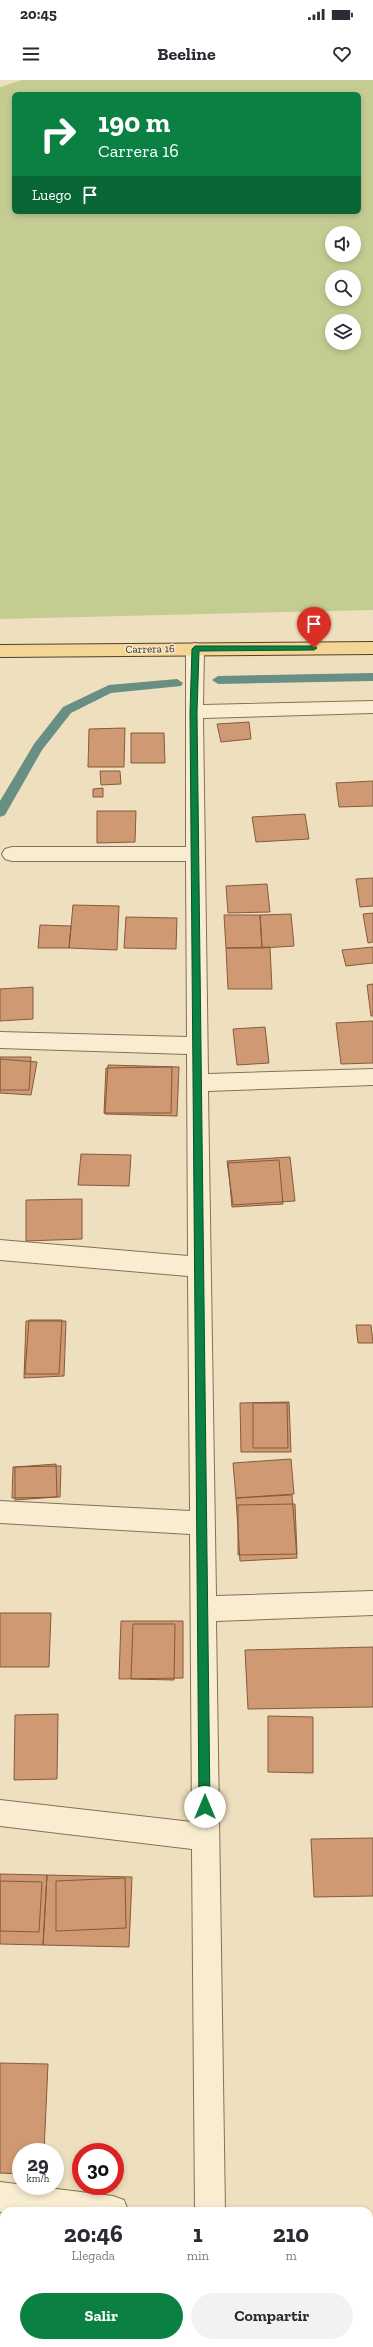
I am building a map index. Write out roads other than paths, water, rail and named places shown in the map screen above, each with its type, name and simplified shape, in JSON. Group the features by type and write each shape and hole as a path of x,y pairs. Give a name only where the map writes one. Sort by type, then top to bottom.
{"main road":[{"name":"Carrera 16","path":"0,651 373,648"}],"street":[{"path":"195,649 195,854 210,2207"},
{"path":"194,712 373,707"},
{"path":"12,854 195,854"},
{"path":"0,1040 197,1046"},
{"path":"198,1083 373,1077"},
{"path":"0,1250 200,1267"},
{"path":"0,1512 203,1524"},
{"path":"203,1609 373,1603"},
{"path":"0,1813 205,1838"},
{"path":"0,2197 81,2207"}],"waterway":[{"path":"218,680 373,677"},
{"path":"0,812 38,747 67,710 109,689 177,683"}]}
